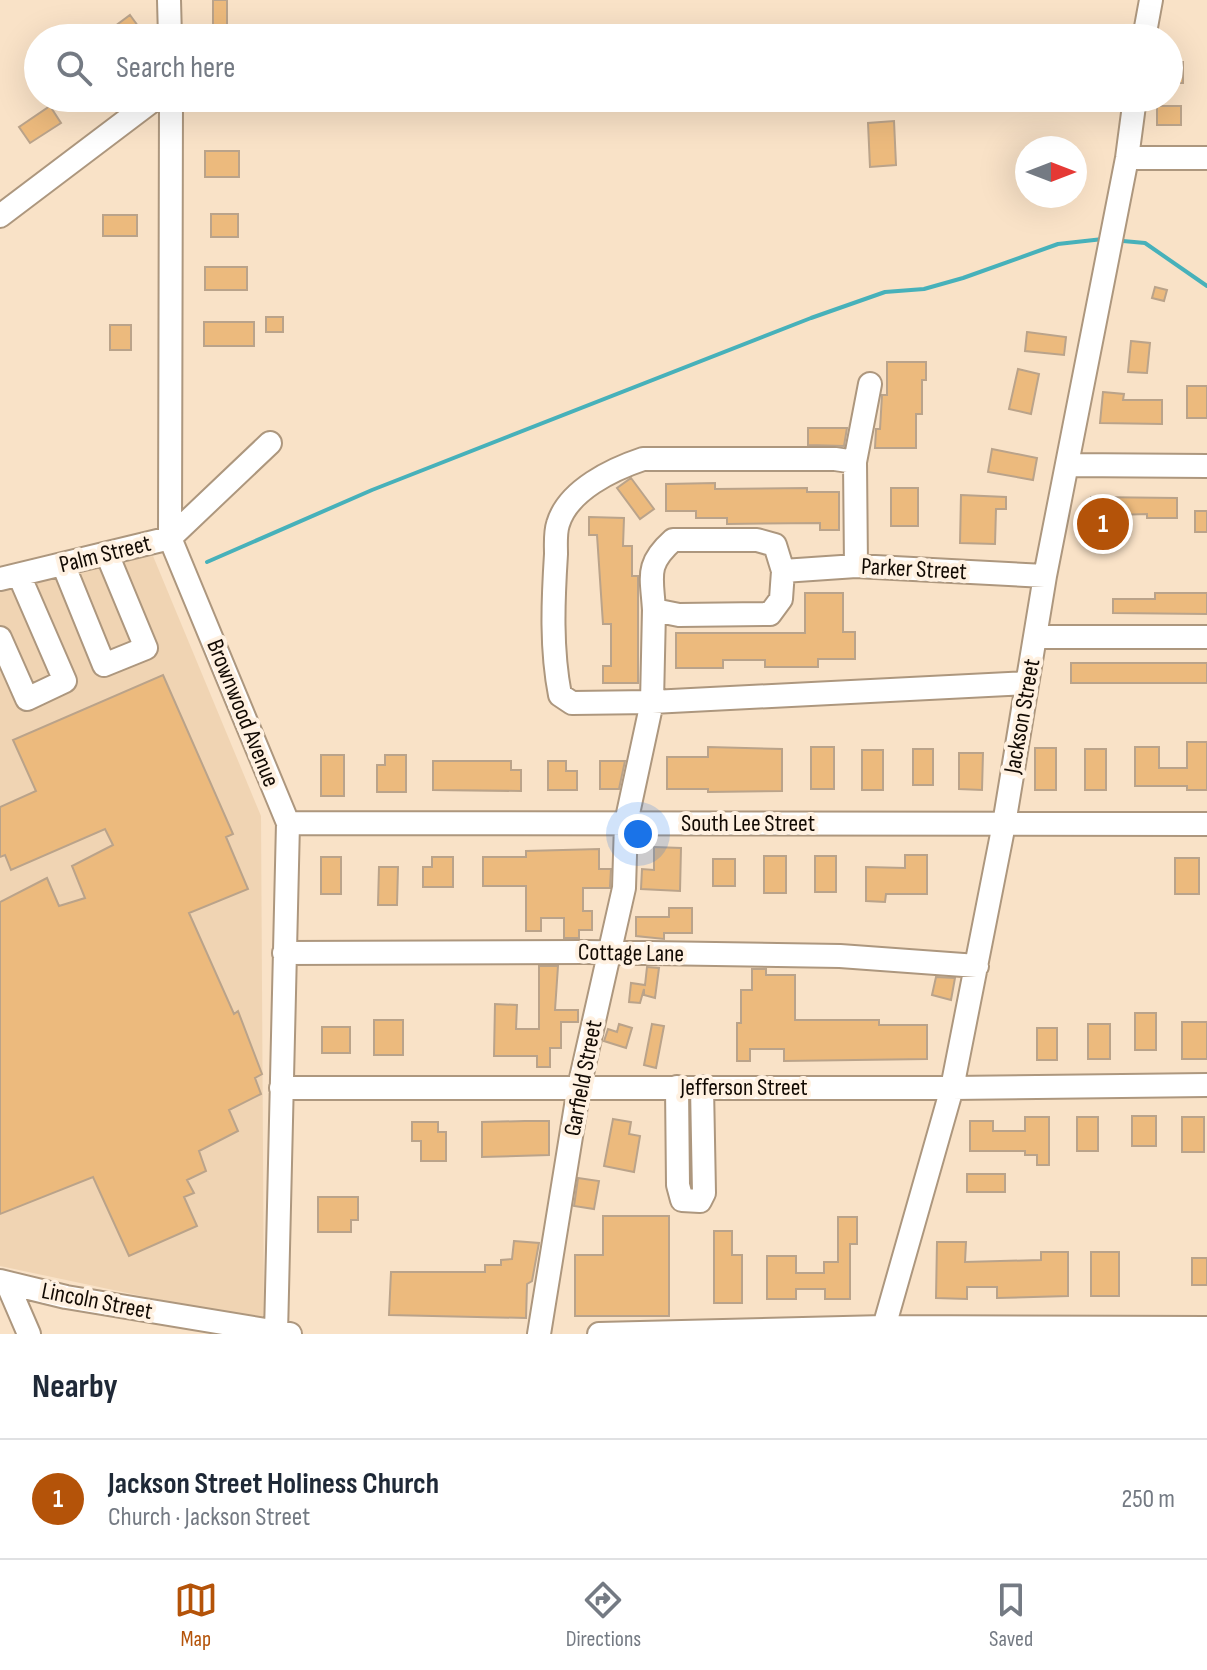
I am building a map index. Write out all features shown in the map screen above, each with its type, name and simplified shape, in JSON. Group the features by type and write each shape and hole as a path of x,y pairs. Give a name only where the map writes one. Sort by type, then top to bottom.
{"street":[{"path":"169,0 170,24"},
{"path":"1146,24 1151,0"},
{"path":"0,216 137,112"},
{"name":"Brownwood Avenue","path":"171,112 170,538 288,823 281,1088 281,1333"},
{"name":"Jackson Street","path":"884,1327 952,1088 1004,824 1045,576 1127,158 1133,112"},
{"path":"1127,158 1207,158"},
{"path":"856,566 855,462 870,384"},
{"name":"Palm Street","path":"9,577 170,538 270,443"},
{"path":"855,462 835,459 643,459 617,467 574,498 558,524 553,599 555,670 560,695 572,703 652,702 1027,683"},
{"path":"1068,465 1207,466"},
{"path":"673,540 757,540 775,545 783,571 781,599 770,614 679,615 654,610 652,566 660,552 673,540"},
{"path":"63,564 104,665 146,648 107,554"},
{"name":"Parker Street","path":"783,571 856,566 1045,576"},
{"path":"0,638 27,699 65,681 9,577"},
{"name":"Garfield Street","path":"539,1334 579,1087 624,888 626,823 652,702 654,610"},
{"path":"1035,637 1207,637"},
{"name":"South Lee Street","path":"288,823 1207,824"},
{"name":"Cottage Lane","path":"284,953 840,956 977,966"},
{"name":"Jefferson Street","path":"281,1088 1207,1085"},
{"path":"677,1087 678,1185 682,1200 691,1201 700,1201 704,1193 702,1087"},
{"path":"4,1282 29,1334"},
{"name":"Lincoln Street","path":"4,1282 66,1297 281,1333"},
{"path":"599,1334 860,1331 884,1327 936,1331 1207,1328"}],"shaded area":[{"path":"153,556 261,816 264,1322 0,1266 0,587"}],"building":[{"path":"213,0 227,0 227,24 213,24"},
{"path":"130,15 137,24 118,24"},
{"path":"41,112 54,112 61,123 30,143 19,127"},
{"path":"1157,112 1181,112 1181,125 1157,125"},
{"path":"894,121 896,165 870,167 868,123"},
{"path":"205,151 239,151 239,177 205,177"},
{"path":"211,214 238,214 238,237 211,237"},
{"path":"103,215 137,215 137,236 103,236"},
{"path":"205,267 247,267 247,290 205,290"},
{"path":"1155,287 1167,290 1164,301 1152,298"},
{"path":"266,317 283,317 283,332 266,332"},
{"path":"204,322 254,322 254,346 204,346"},
{"path":"110,325 131,325 131,350 110,350"},
{"path":"1027,332 1066,337 1064,355 1025,351"},
{"path":"1131,341 1150,343 1147,373 1128,372"},
{"path":"887,362 926,362 926,380 922,380 922,414 916,414 916,448 875,448 876,429 880,429 882,395 887,395"},
{"path":"1018,369 1039,374 1031,414 1009,409"},
{"path":"1187,386 1207,386 1207,418 1187,418"},
{"path":"1103,392 1124,394 1123,400 1162,400 1162,424 1100,423"},
{"path":"808,428 847,428 844,446 808,445"},
{"path":"992,449 1037,458 1033,480 988,472"},
{"path":"631,478 654,509 640,519 617,488"},
{"path":"715,483 715,489 807,488 807,492 839,492 839,530 820,530 820,523 727,524 727,518 696,518 696,511 666,511 666,484"},
{"path":"891,488 918,488 918,526 891,526"},
{"path":"961,495 1006,497 1006,509 996,509 995,544 960,543"},
{"path":"1091,497 1177,498 1177,518 1147,518 1147,514 1115,515 1115,533 1091,533"},
{"path":"1195,511 1207,511 1207,532 1195,532"},
{"path":"589,517 624,518 623,546 632,546 632,576 638,576 638,683 603,683 603,666 611,666 611,624 603,624 597,535 589,535"},
{"path":"805,593 843,593 843,632 855,632 855,659 818,659 818,667 765,667 765,660 723,660 723,668 676,668 676,633 805,633"},
{"path":"1155,593 1207,593 1207,614 1113,613 1113,599 1155,599"},
{"path":"1071,663 1207,663 1207,683 1071,683"},
{"path":"163,675 233,834 226,837 248,889 189,913 234,1014 238,1011 262,1074 255,1078 261,1094 229,1110 238,1131 199,1151 206,1171 187,1180 194,1193 184,1197 197,1226 129,1256 93,1177 0,1214 0,902 47,878 59,906 85,898 72,866 113,845 105,829 11,870 5,855 0,857 0,807 36,791 13,740"},
{"path":"1187,742 1207,742 1207,790 1187,790 1187,786 1135,786 1135,747 1159,747 1159,768 1187,768"},
{"path":"708,747 782,749 782,791 667,789 667,757 708,757"},
{"path":"811,747 834,747 834,789 811,789"},
{"path":"1035,748 1056,748 1056,790 1035,790"},
{"path":"913,749 933,749 933,785 913,785"},
{"path":"1085,749 1106,749 1106,790 1085,790"},
{"path":"862,750 883,750 883,790 862,790"},
{"path":"959,753 983,753 982,790 959,789"},
{"path":"321,755 344,755 344,796 321,796"},
{"path":"385,755 406,755 406,792 377,792 377,765 385,765"},
{"path":"433,761 511,761 511,770 521,770 521,791 433,790"},
{"path":"548,761 566,761 566,771 577,771 577,790 548,790"},
{"path":"600,761 625,761 619,789 600,789"},
{"path":"654,847 681,848 680,891 641,889 642,869 654,870"},
{"path":"599,849 599,869 611,869 610,888 583,888 583,911 592,911 592,930 579,930 579,938 564,938 564,918 541,918 541,931 526,931 526,886 483,886 483,857 526,857 526,851"},
{"path":"905,855 927,855 927,894 886,894 885,902 866,901 866,867 905,868"},
{"path":"764,856 786,856 786,893 764,893"},
{"path":"815,856 836,856 836,892 815,892"},
{"path":"321,857 341,857 341,894 321,894"},
{"path":"432,857 453,857 453,887 423,887 423,867 432,867"},
{"path":"1175,858 1199,858 1199,894 1175,894"},
{"path":"713,859 735,859 735,886 713,886"},
{"path":"379,867 398,867 397,905 378,905"},
{"path":"669,908 692,908 692,933 664,933 664,939 636,936 636,917 669,917"},
{"path":"539,966 558,966 555,1010 578,1010 578,1022 561,1022 561,1048 550,1048 550,1067 537,1067 537,1056 494,1056 495,1004 517,1005 516,1029 539,1029"},
{"path":"647,967 659,968 655,998 644,995 644,989 640,1003 629,1002 631,983 645,985"},
{"path":"752,969 766,969 766,975 795,975 795,1020 879,1020 879,1025 927,1025 927,1059 784,1061 784,1049 750,1049 750,1061 737,1061 741,990 752,990"},
{"path":"936,977 955,978 951,1000 932,995"},
{"path":"1135,1013 1156,1013 1156,1050 1135,1050"},
{"path":"374,1020 403,1020 403,1055 374,1055"},
{"path":"1182,1022 1207,1022 1207,1059 1182,1059"},
{"path":"619,1024 632,1028 626,1048 604,1041 608,1029 617,1032"},
{"path":"652,1024 664,1026 656,1068 644,1065"},
{"path":"1088,1024 1110,1024 1110,1059 1088,1059"},
{"path":"322,1027 350,1027 350,1053 322,1053"},
{"path":"1037,1028 1057,1028 1057,1060 1037,1060"},
{"path":"1132,1116 1156,1116 1156,1146 1132,1146"},
{"path":"1025,1117 1049,1117 1049,1165 1037,1165 1037,1155 1025,1155 1025,1151 970,1151 970,1121 993,1121 993,1131 1025,1131"},
{"path":"1077,1117 1098,1117 1098,1151 1077,1151"},
{"path":"1182,1117 1204,1117 1204,1152 1182,1152"},
{"path":"613,1119 631,1122 629,1134 640,1136 634,1172 604,1166"},
{"path":"549,1121 549,1155 482,1157 482,1122"},
{"path":"412,1122 438,1122 438,1132 446,1132 446,1161 421,1161 421,1141 412,1141"},
{"path":"967,1174 1005,1174 1005,1192 967,1192"},
{"path":"578,1178 599,1181 594,1209 574,1206"},
{"path":"318,1197 358,1197 358,1220 351,1220 351,1232 318,1232"},
{"path":"603,1216 669,1216 669,1316 575,1316 575,1255 603,1255"},
{"path":"838,1217 857,1217 857,1244 850,1244 850,1299 825,1299 825,1289 796,1289 796,1299 767,1299 767,1256 796,1256 796,1273 824,1273 824,1262 838,1262"},
{"path":"714,1231 732,1231 732,1255 742,1255 742,1303 714,1303"},
{"path":"514,1241 539,1243 532,1281 527,1284 526,1318 389,1315 391,1272 485,1272 485,1265 501,1265 501,1260 512,1259"},
{"path":"937,1242 966,1242 965,1262 1041,1260 1041,1252 1068,1252 1068,1296 997,1298 997,1287 967,1287 967,1299 936,1298"},
{"path":"1091,1252 1119,1252 1119,1296 1091,1296"},
{"path":"1192,1258 1207,1258 1207,1285 1192,1285"}],"waterway":[{"path":"207,562 372,490 811,318 885,292 924,289 963,278 1058,244 1103,239"},
{"path":"1123,241 1145,243 1207,286"}],"place":[{"name":"Jackson Street Holiness Church","path":"1103,524"}]}
